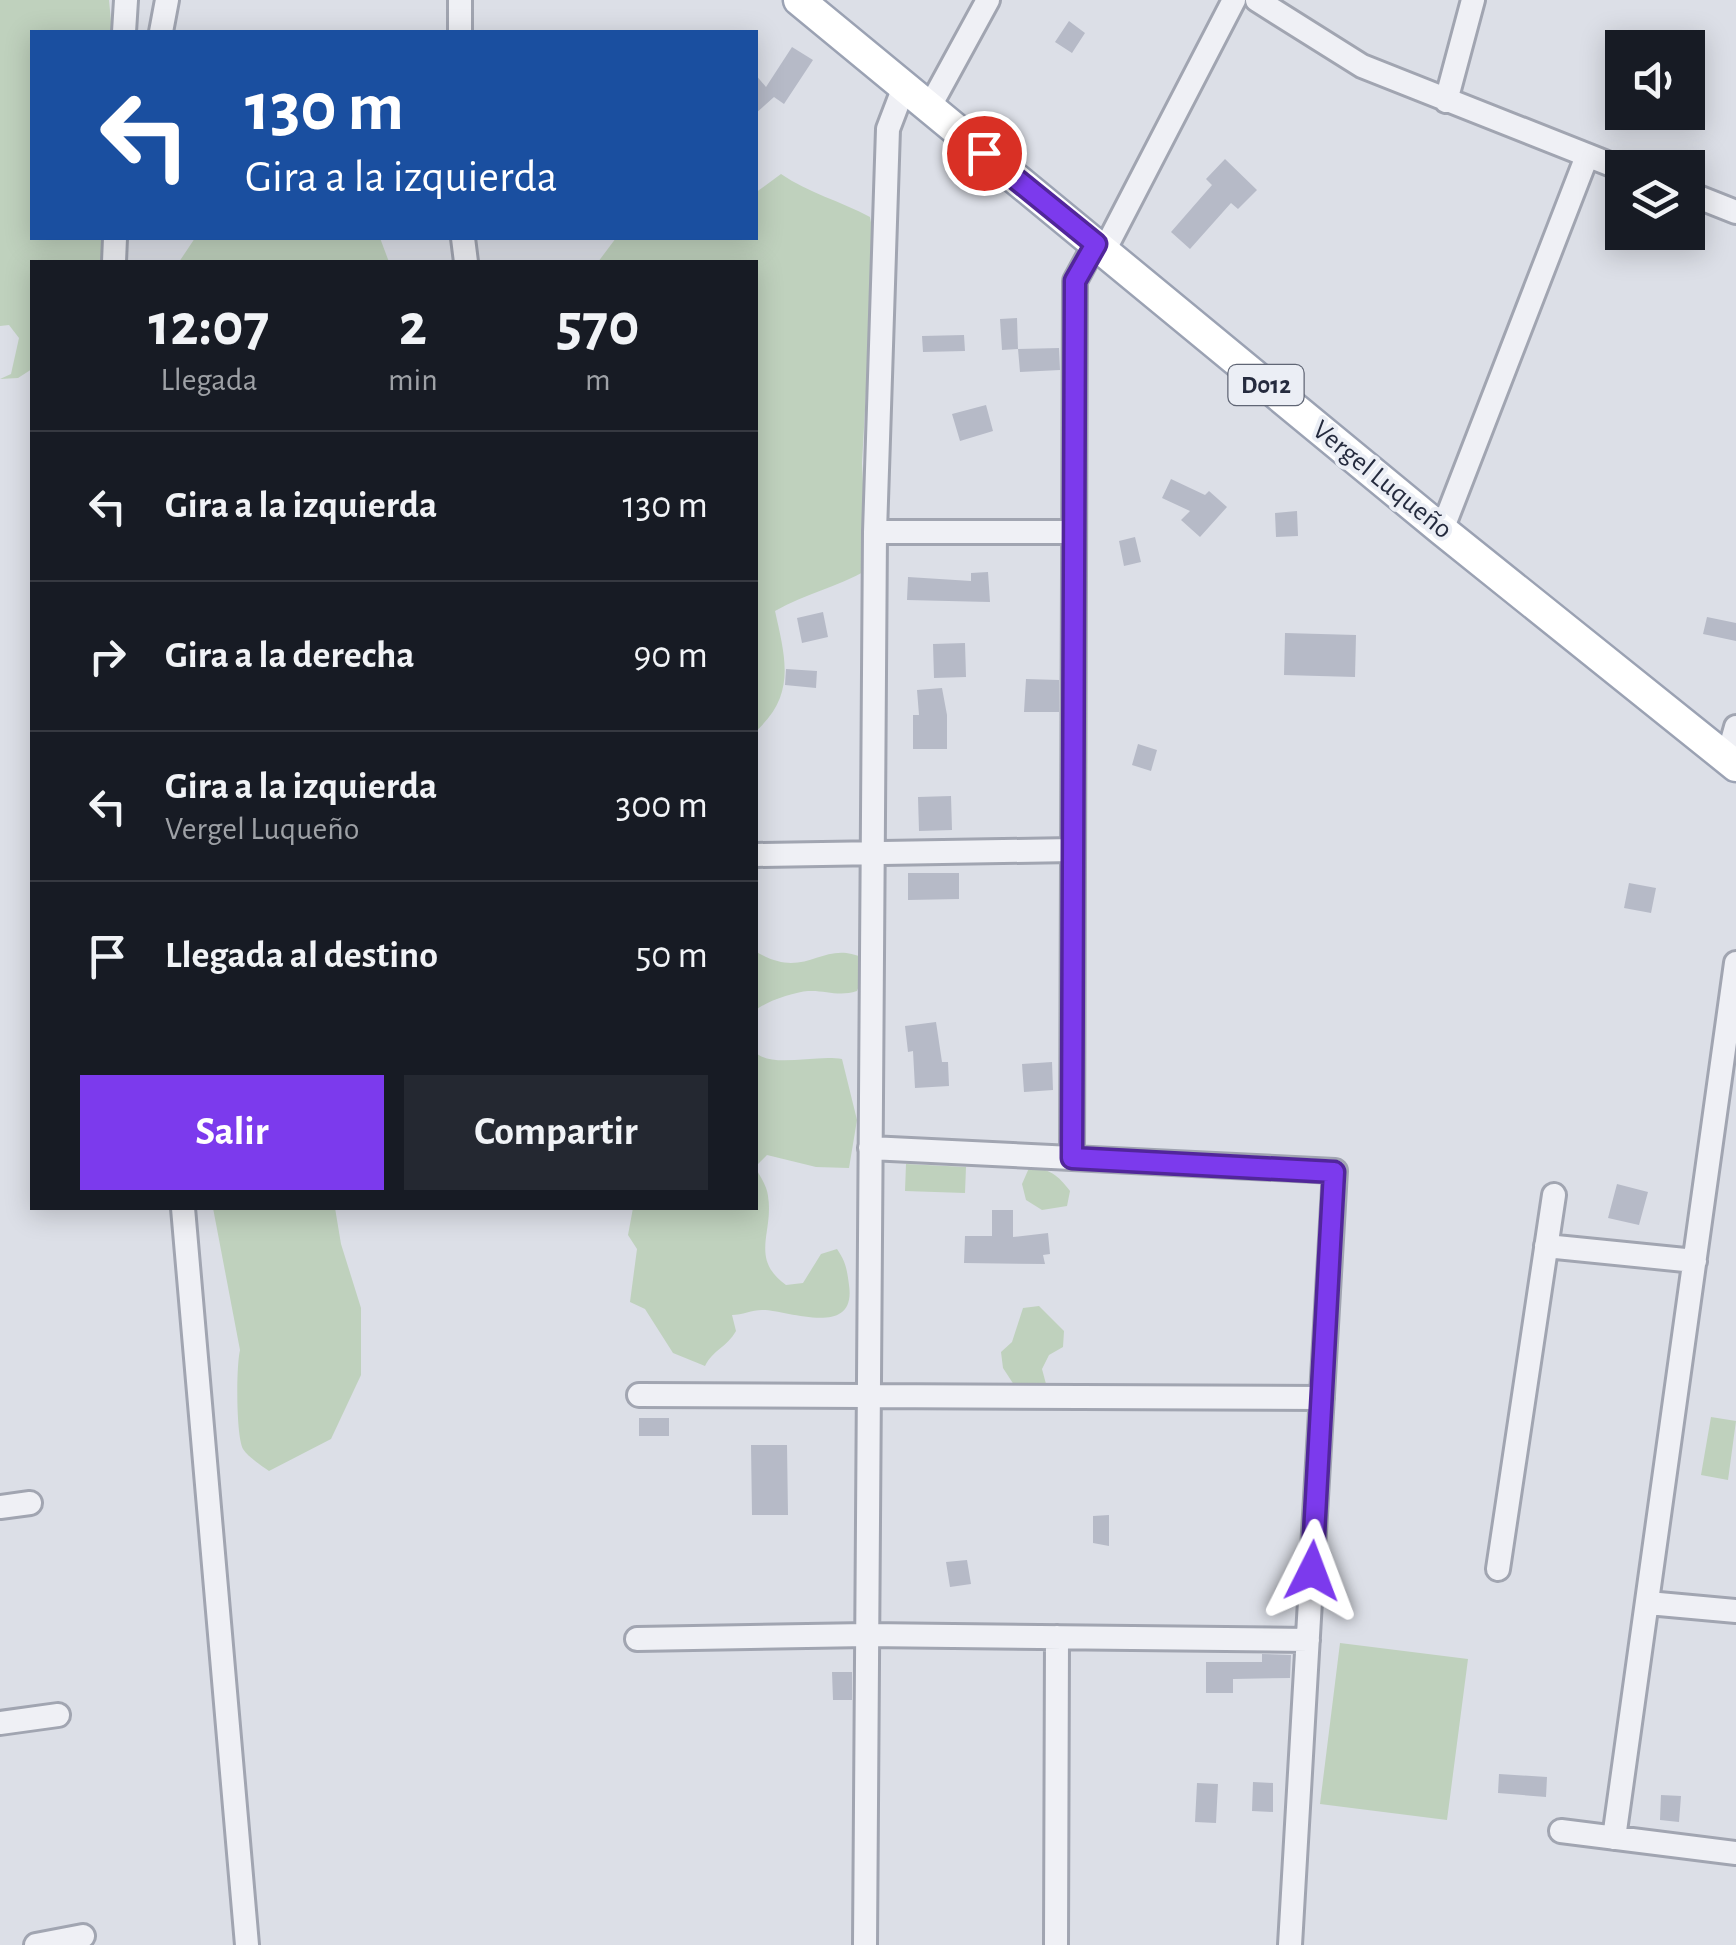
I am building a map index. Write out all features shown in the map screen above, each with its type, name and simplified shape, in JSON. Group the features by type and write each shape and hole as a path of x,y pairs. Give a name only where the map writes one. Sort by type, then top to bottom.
{"main road":[{"name":"Vergel Luqueño","path":"799,0 1442,530 1731,762"}],"street":[{"path":"124,30 126,0"},
{"path":"161,30 168,0"},
{"path":"460,0 460,30"},
{"path":"929,108 988,0"},
{"path":"1072,1158 1075,281 1100,248 1234,0"},
{"path":"1257,0 1362,66 1605,163"},
{"path":"1446,101 1473,0"},
{"path":"865,1945 875,532 888,129 904,87"},
{"path":"1442,530 1587,156"},
{"path":"1705,200 1736,212"},
{"path":"875,532 1074,532"},
{"path":"1731,762 1736,727"},
{"path":"758,855 1073,850"},
{"path":"1614,1838 1736,963"},
{"path":"870,1148 1334,1172 1290,1945"},
{"path":"1498,1569 1554,1195"},
{"path":"183,1210 247,1945"},
{"path":"1546,1246 1695,1261"},
{"path":"639,1395 1322,1398"},
{"path":"0,1507 30,1503"},
{"path":"1648,1603 1736,1611"},
{"path":"637,1639 867,1635 1308,1640"},
{"path":"1056,1945 1057,1637"},
{"path":"0,1723 58,1715"},
{"path":"1561,1831 1736,1853"},
{"path":"36,1945 82,1936"}],"green space":[{"path":"0,0 109,0 112,30 30,30 30,240 106,240 100,260 30,260 30,370 18,378 0,379 11,374 19,338 9,325 0,326"},
{"path":"781,174 870,217 876,249 873,356 866,391 862,463 867,570 775,611 784,661 782,691 777,705 758,729 758,260 600,260 614,240 758,240 758,191"},
{"path":"194,240 381,240 388,260 180,260"},
{"path":"758,952 788,963 836,953 863,958 863,975 857,991 802,992 759,1008"},
{"path":"758,1054 772,1060 842,1059 857,1120 849,1168 816,1167 767,1155 758,1164"},
{"path":"906,1164 966,1167 965,1193 905,1191"},
{"path":"1029,1168 1048,1171 1061,1181 1070,1191 1067,1206 1042,1210 1026,1200 1022,1184"},
{"path":"758,1172 767,1192 766,1255 775,1275 786,1285 803,1283 821,1254 837,1249 847,1270 849,1302 842,1312 831,1317 762,1310 732,1315 736,1331 705,1366 673,1353 645,1309 630,1302 637,1249 628,1235 633,1210 758,1210"},
{"path":"213,1210 335,1210 341,1244 361,1308 361,1375 331,1439 269,1471 248,1455 239,1430 240,1350"},
{"path":"1039,1306 1064,1331 1063,1347 1049,1355 1042,1369 1046,1384 1039,1399 1022,1397 1003,1368 1001,1352 1012,1342 1023,1308"},
{"path":"1711,1417 1736,1421 1728,1480 1701,1475"},
{"path":"1340,1643 1468,1659 1447,1820 1320,1804"}],"building":[{"path":"1069,21 1085,33 1072,53 1055,42"},
{"path":"792,47 813,60 784,104 774,97 758,111 758,78 766,87"},
{"path":"1225,159 1257,190 1238,209 1231,203 1190,249 1171,232 1212,185 1206,179"},
{"path":"1017,318 1018,349 1002,350 1000,319"},
{"path":"964,335 965,351 923,352 922,336"},
{"path":"1059,348 1060,370 1020,372 1018,349"},
{"path":"986,405 993,431 960,441 952,414"},
{"path":"1171,479 1205,495 1209,491 1227,507 1200,537 1181,520 1190,511 1162,498"},
{"path":"1297,511 1298,536 1276,537 1275,513"},
{"path":"1135,537 1141,562 1124,566 1119,541"},
{"path":"988,572 990,602 907,600 908,577 971,581 971,573"},
{"path":"823,612 828,637 802,643 797,618"},
{"path":"1707,617 1736,623 1736,641 1703,634"},
{"path":"1285,633 1356,635 1355,677 1284,675"},
{"path":"965,643 966,677 934,678 933,644"},
{"path":"786,669 817,671 816,688 785,685"},
{"path":"1026,679 1059,680 1059,712 1024,712"},
{"path":"942,688 947,749 913,749 913,715 919,715 917,690"},
{"path":"1138,744 1157,750 1151,771 1132,765"},
{"path":"951,796 952,830 919,831 918,797"},
{"path":"908,873 959,873 959,899 908,900"},
{"path":"1629,883 1656,888 1651,913 1624,908"},
{"path":"936,1022 942,1062 948,1062 949,1086 915,1088 913,1051 908,1052 905,1026"},
{"path":"1052,1062 1053,1090 1024,1092 1022,1064"},
{"path":"1617,1184 1648,1192 1639,1225 1608,1218"},
{"path":"992,1210 1013,1210 1013,1237 1048,1233 1050,1254 1043,1255 1045,1264 964,1263 965,1236 992,1236"},
{"path":"639,1418 669,1418 669,1436 639,1436"},
{"path":"751,1445 787,1445 788,1515 752,1515"},
{"path":"1109,1515 1109,1546 1093,1543 1093,1516"},
{"path":"967,1560 971,1584 950,1587 946,1562"},
{"path":"1262,1654 1291,1655 1290,1678 1233,1679 1233,1693 1206,1693 1206,1662 1262,1662"},
{"path":"832,1672 852,1672 852,1700 833,1700"},
{"path":"1499,1774 1547,1777 1546,1797 1498,1793"},
{"path":"1253,1782 1273,1783 1273,1812 1252,1811"},
{"path":"1197,1783 1218,1784 1216,1823 1195,1822"},
{"path":"1661,1795 1681,1796 1679,1822 1660,1820"}],"route":[{"path":"984,153 1096,244 1075,281 1072,1158 1334,1172 1312,1571"}]}
